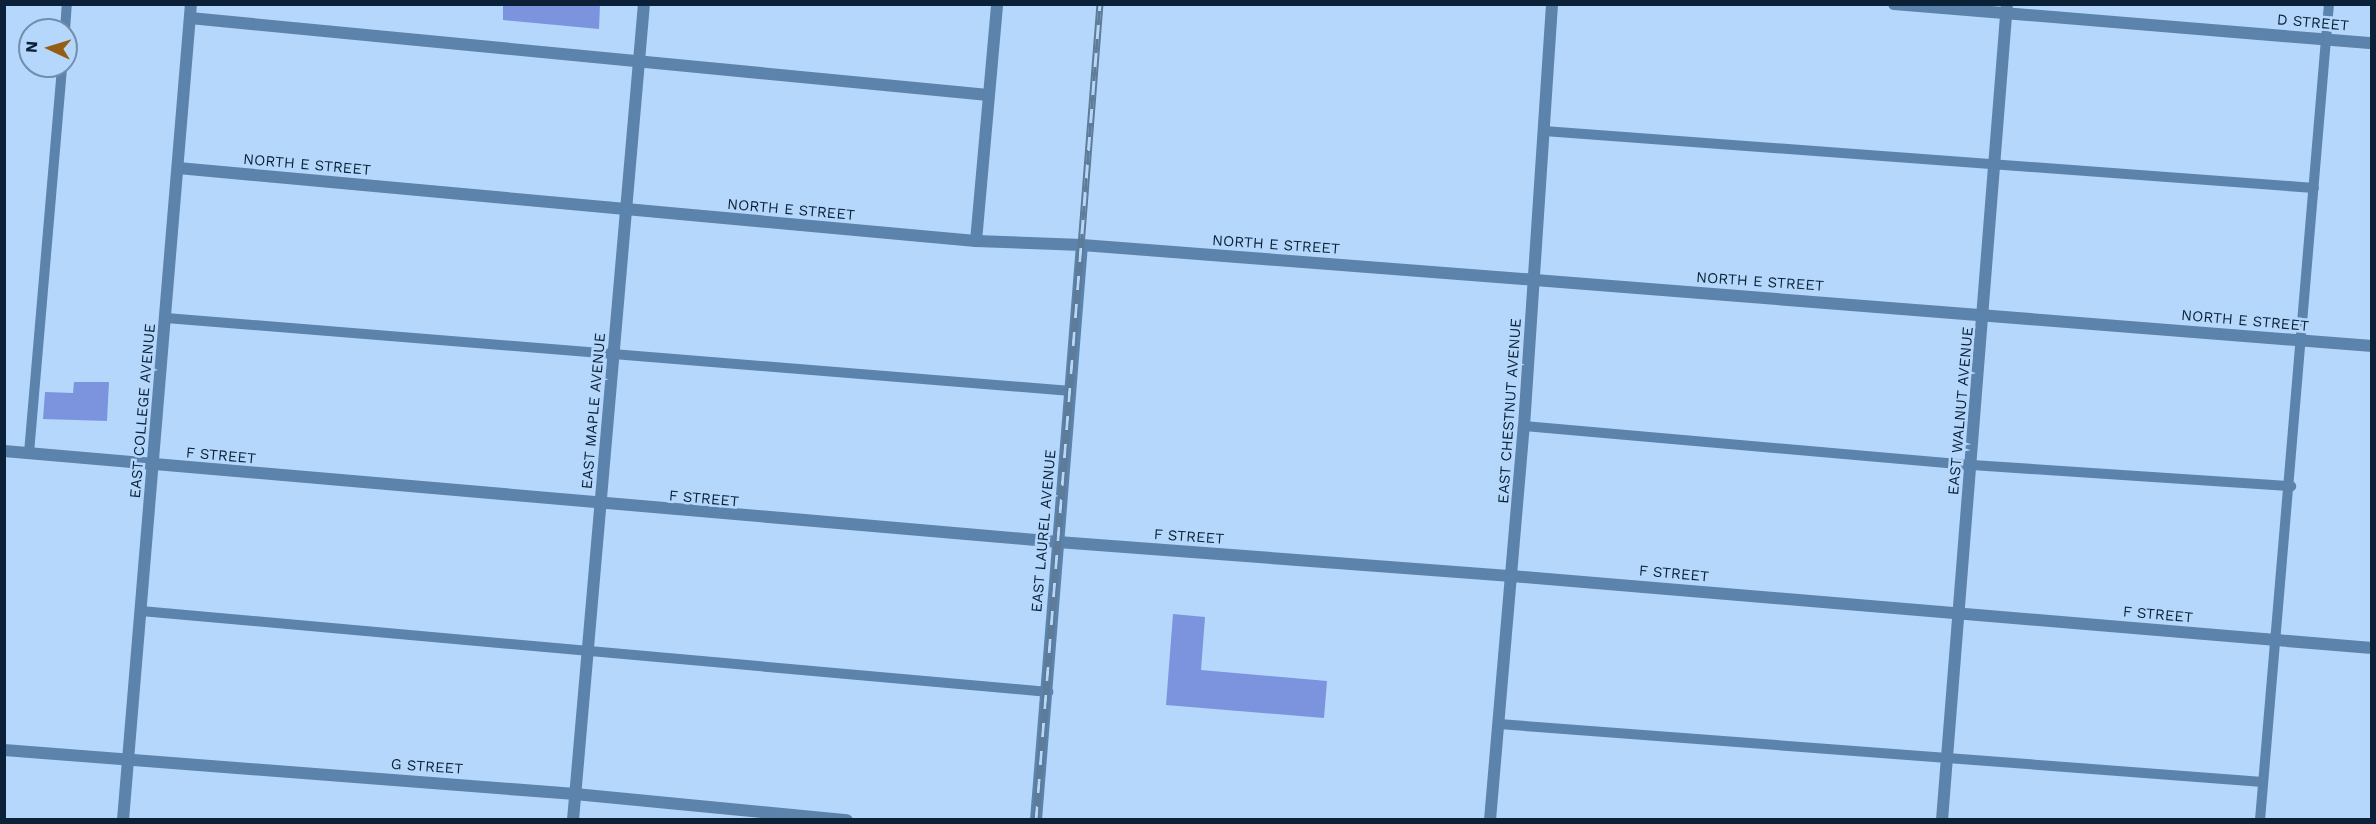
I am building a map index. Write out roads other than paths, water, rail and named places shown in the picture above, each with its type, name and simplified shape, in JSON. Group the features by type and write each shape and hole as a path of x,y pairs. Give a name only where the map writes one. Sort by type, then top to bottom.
{"street":[{"name":"EAST COLLEGE AVENUE","path":"123,819 191,4"},
{"name":"EAST MAPLE AVENUE","path":"573,819 644,4"},
{"path":"976,241 997,4"},
{"name":"EAST CHESTNUT AVENUE","path":"1490,819 1524,426 1552,4"},
{"name":"D STREET","path":"1894,4 2007,8 2372,44"},
{"name":"EAST WALNUT AVENUE","path":"1942,819 1985,314 2007,8"},
{"path":"190,18 988,95"},
{"name":"NORTH E STREET","path":"178,168 976,241 1082,245 2372,346"},
{"name":"EAST LAUREL AVENUE","path":"1036,819 1082,245"},
{"name":"F STREET","path":"4,451 600,506 1512,576 2372,648"},
{"name":"G STREET","path":"4,750 575,794 847,819"}],"lane":[{"path":"2260,819 2291,486 2329,4"},
{"path":"29,453 61,78"},
{"path":"1544,131 2314,188"},
{"path":"166,318 1071,391"},
{"path":"1524,426 1972,465 2291,486"},
{"path":"141,611 1046,692"},
{"path":"1499,724 1947,761 2263,782"}],"railway":[{"path":"1036,820 1100,4"}]}
